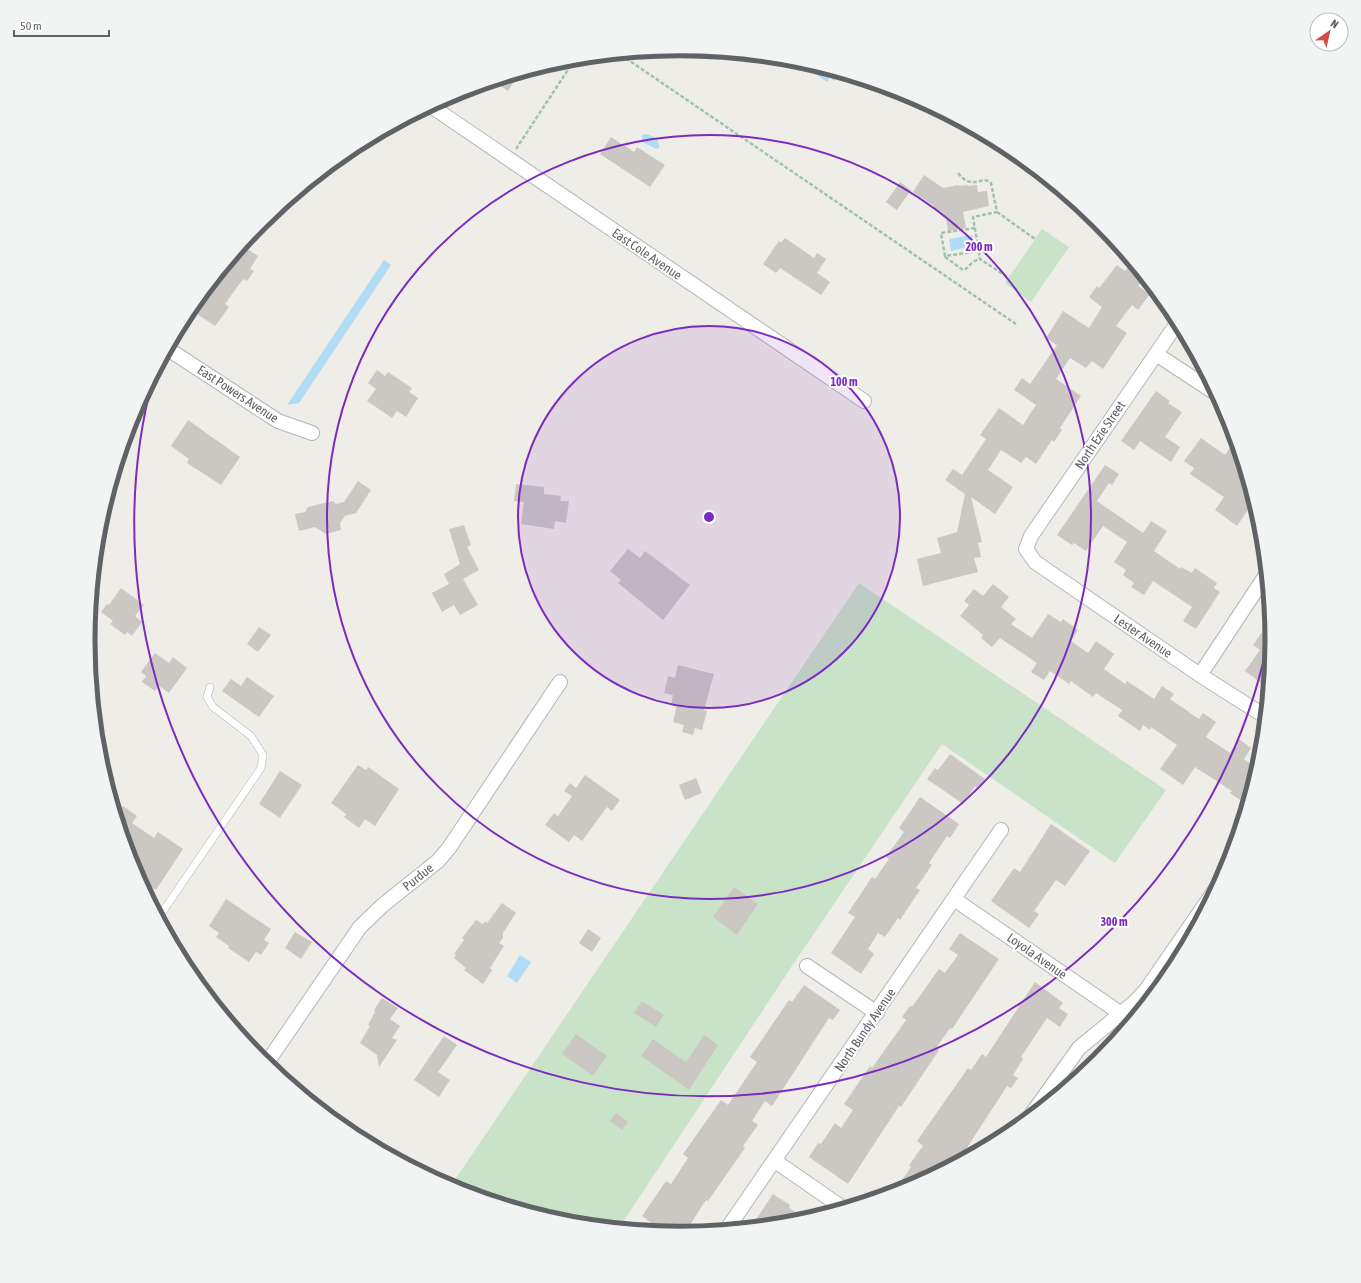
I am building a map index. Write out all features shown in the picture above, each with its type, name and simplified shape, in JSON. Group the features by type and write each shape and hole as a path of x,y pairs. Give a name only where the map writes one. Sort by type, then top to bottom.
{"street":[{"name":"East Cole Avenue","path":"436,110 864,401"},
{"name":"North Ezie Street","path":"1026,549 1031,536 1174,327"},
{"name":"East Powers Avenue","path":"172,351 278,421 312,433"},
{"path":"1156,354 1208,388"},
{"name":"Lester Avenue","path":"1026,549 1035,562 1200,675 1261,715"},
{"path":"1200,675 1263,580"},
{"name":"Purdue","path":"269,1059 360,927 383,905 438,861 449,848 560,682"},
{"name":"North Bundy Avenue","path":"731,1225 1001,830"},
{"name":"Loyola Avenue","path":"954,899 1120,1013"},
{"path":"1038,1105 1079,1048 1135,1002 1157,975 1198,915"},
{"path":"806,966 877,1012"},
{"path":"775,1161 839,1205"}],"lane":[{"path":"162,913 261,768 263,755 252,736 213,707 207,697 210,687"}],"path":[{"path":"626,59 1016,324"},
{"path":"509,160 570,66"},
{"path":"958,173 964,180 971,183 990,181 997,212 1035,239"},
{"path":"997,212 973,217 980,259 1009,278"},
{"path":"975,228 941,233 945,256 963,270 966,269 971,262 980,259"},
{"path":"945,256 979,251"}],"green space":[{"path":"1042,229 1069,247 1031,302 1005,283"},
{"path":"859,583 1166,790 1115,863 942,744 790,969 622,1224 566,1216 529,1207 492,1196 454,1181"}],"water":[{"path":"811,71 836,77 834,81 830,78 827,82"},
{"path":"647,134 654,137 658,141 659,148 656,149 642,142 642,135"},
{"path":"972,235 974,246 951,251 949,239"},
{"path":"384,260 391,265 299,403 287,405"},
{"path":"520,955 531,962 517,983 507,976"}],"building":[{"path":"515,80 508,91 499,85"},
{"path":"611,137 634,152 637,147 665,165 650,187 600,154"},
{"path":"924,175 943,188 959,185 977,185 978,192 987,191 989,206 963,212 966,228 948,231 946,218 932,208 934,206 913,192"},
{"path":"900,182 911,190 897,210 886,202"},
{"path":"785,238 814,258 817,253 826,259 817,273 830,282 821,295 780,268 776,273 763,264 779,241 781,243"},
{"path":"246,248 258,256 250,269 254,271 247,281 243,279 225,304 229,307 215,326 197,314 216,285"},
{"path":"1117,265 1125,271 1129,266 1142,281 1138,286 1150,294 1138,310 1132,305 1116,326 1127,333 1103,369 1092,361 1086,368 1070,358 1056,379 1081,396 1060,428 1062,430 1054,442 1052,440 1036,464 1026,457 1021,463 1001,450 988,470 1013,487 995,514 971,497 982,542 978,543 981,557 974,558 978,572 923,586 917,559 941,553 937,538 957,532 965,494 945,480 953,469 962,475 986,439 980,435 999,408 1023,425 1036,405 1014,390 1022,378 1030,384 1057,345 1046,338 1063,311 1089,328 1102,307 1089,297 1097,286 1099,288"},
{"path":"377,370 385,376 388,372 412,388 409,392 418,398 406,417 397,411 392,418 367,401 376,389 368,383"},
{"path":"1156,391 1170,401 1168,403 1182,412 1165,437 1180,447 1171,462 1140,441 1134,450 1121,441"},
{"path":"188,420 240,457 221,485 187,463 189,459 171,446"},
{"path":"1201,438 1225,455 1232,445 1250,507 1237,526 1215,510 1224,497 1190,474 1194,468 1184,461"},
{"path":"1105,465 1119,474 1112,485 1109,483 1097,501 1143,533 1151,521 1167,531 1154,551 1180,569 1181,567 1192,573 1195,568 1217,583 1214,588 1220,592 1196,629 1183,621 1192,607 1153,581 1144,595 1131,587 1134,583 1123,575 1126,570 1114,562 1127,542 1103,526 1086,551 1074,543 1072,545 1057,535"},
{"path":"358,481 371,490 356,513 345,516 340,523 341,530 326,534 315,527 299,531 295,514 305,512 308,507 333,501 336,504 344,502"},
{"path":"516,484 544,487 544,494 561,496 560,501 569,501 566,523 555,521 554,529 521,524 524,502 514,501"},
{"path":"464,525 471,545 467,547 479,570 463,579 478,605 460,615 454,605 442,612 432,593 449,584 444,574 460,564 449,529"},
{"path":"628,549 640,558 645,551 690,585 663,620 618,583 621,580 610,571"},
{"path":"993,584 1009,597 1001,607 1016,619 1011,624 1032,638 1048,614 1061,622 1063,619 1078,630 1071,641 1088,653 1096,641 1114,654 1104,669 1125,684 1127,681 1154,699 1162,686 1174,694 1170,699 1199,719 1203,713 1216,722 1206,737 1230,753 1239,739 1251,748 1244,759 1253,765 1243,802 1230,793 1232,791 1195,767 1183,785 1160,769 1177,745 1151,727 1150,730 1143,725 1140,731 1118,716 1122,710 1096,693 1093,697 1071,681 1069,684 1050,671 1044,680 1031,672 1037,663 1000,638 992,647 981,638 983,635 960,616 969,605 964,601 974,589 983,596"},
{"path":"121,588 144,605 135,616 142,622 132,636 127,632 125,635 110,624 113,621 101,612 107,604 109,605"},
{"path":"259,627 271,635 258,652 247,644"},
{"path":"1262,632 1266,635 1264,685 1245,671 1260,650 1253,645"},
{"path":"155,653 169,663 173,657 187,668 169,693 159,686 155,691 142,682 146,676 141,672"},
{"path":"678,665 714,674 704,710 707,711 702,730 695,728 693,735 682,732 684,725 673,722 677,705 671,704 673,695 664,693 668,676 675,678"},
{"path":"247,677 274,696 259,717 222,691 231,679 241,686"},
{"path":"950,754 985,779 978,789 975,786 963,804 927,779 935,768 938,770"},
{"path":"358,765 366,770 368,767 399,789 375,826 365,819 359,828 344,817 346,814 331,803"},
{"path":"280,771 302,785 280,818 259,804"},
{"path":"585,775 620,800 612,811 607,807 582,841 574,835 569,842 545,825 554,813 558,816 572,796 564,791 570,783 576,788"},
{"path":"696,778 702,793 685,800 679,785"},
{"path":"920,797 959,824 950,838 947,836 929,863 932,865 916,888 920,890 900,920 898,918 885,937 878,933 868,949 874,954 861,974 831,953 855,917 848,913 872,877 875,879 889,859 886,857 904,832 899,828"},
{"path":"123,806 137,816 132,823 154,838 158,832 183,849 156,890 148,885 126,830 120,810"},
{"path":"1051,824 1090,851 1065,886 1056,880 1034,911 1039,914 1029,928 991,901 1014,868 1020,872"},
{"path":"734,887 758,904 737,935 713,917"},
{"path":"226,899 271,929 264,940 269,943 261,955 256,952 249,962 228,948 229,946 216,937 219,933 209,926"},
{"path":"502,903 516,913 503,933 503,938 499,943 504,946 490,968 492,970 483,984 464,970 466,968 454,958 456,955 454,954 464,940 462,938 476,920 483,924 485,921 487,923"},
{"path":"588,929 601,938 592,952 579,943"},
{"path":"295,932 312,942 301,959 285,948"},
{"path":"960,933 999,959 952,1029 950,1028 936,1048 939,1050 901,1107 899,1106 848,1184 809,1157 818,1143 821,1144 835,1123 841,1128 853,1110 844,1104 870,1066 872,1068 906,1020 902,1017 910,1006 912,1007 939,969 945,973 958,955 949,949"},
{"path":"1035,982 1063,1003 1059,1008 1068,1014 1060,1027 1047,1018 1021,1057 1023,1059 1013,1075 1018,1078 1011,1088 1007,1086 963,1154 939,1167 899,1184 911,1167 909,1165 923,1146 917,1141 968,1068 971,1070 982,1054 986,1057"},
{"path":"804,985 840,1010 833,1020 829,1018 772,1106 765,1101 752,1121 758,1125 743,1146 745,1148 708,1201 706,1200 689,1227 657,1226 642,1216 666,1181 671,1184 688,1158 683,1154 721,1100 728,1105 757,1062 750,1057 789,1000 792,1002"},
{"path":"382,998 398,1008 390,1019 400,1026 392,1038 397,1040 379,1067 377,1055 360,1043 370,1026 368,1025 375,1012 374,1010"},
{"path":"642,1001 664,1015 656,1027 634,1013"},
{"path":"576,1034 607,1056 593,1076 562,1054"},
{"path":"704,1035 718,1045 689,1090 641,1056 653,1039 686,1062"},
{"path":"444,1036 457,1045 438,1072 450,1080 439,1097 414,1080"},
{"path":"616,1113 628,1122 622,1130 610,1121"},
{"path":"773,1194 790,1205 789,1208 800,1215 795,1216 754,1222"}]}
